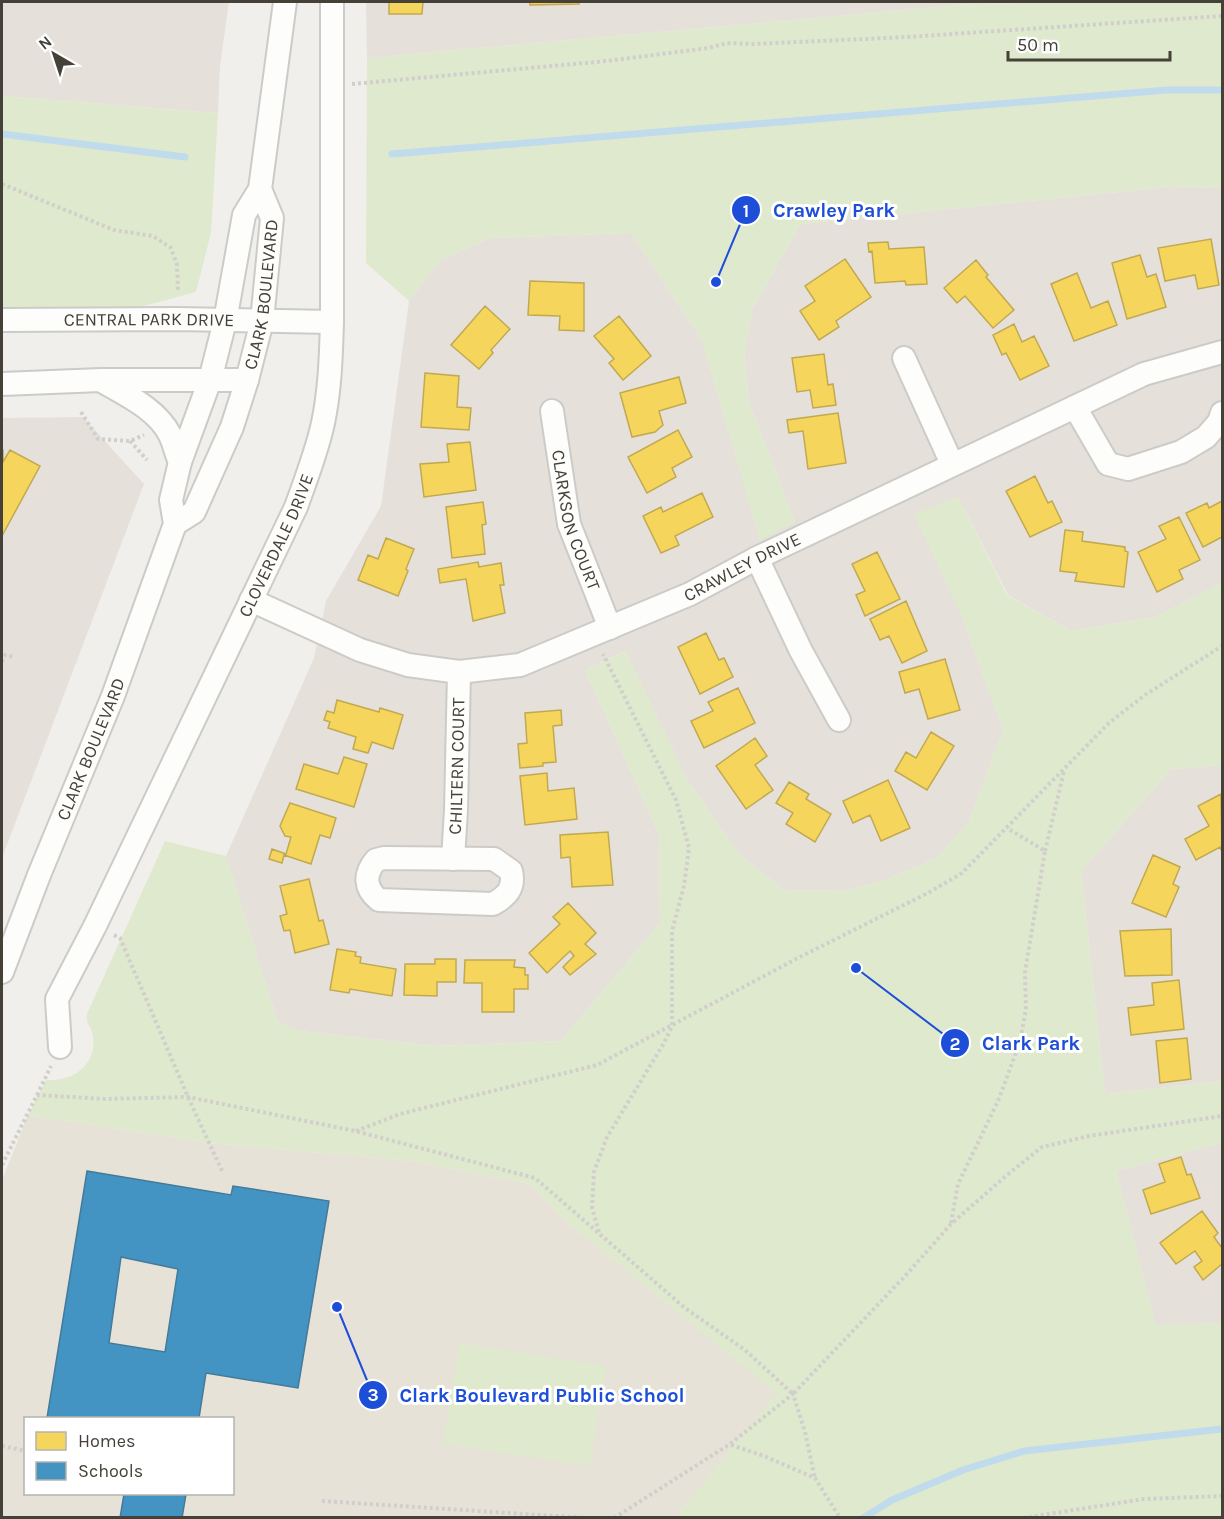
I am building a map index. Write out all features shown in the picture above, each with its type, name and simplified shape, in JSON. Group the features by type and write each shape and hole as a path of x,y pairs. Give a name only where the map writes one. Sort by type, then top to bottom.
{"street":[{"name":"CLARK BOULEVARD","path":"2,972 112,696 175,524 171,500 180,462 210,380 225,321 244,215 260,189 285,2"},
{"name":"CLOVERDALE DRIVE","path":"60,1047 57,999 95,926 296,507 318,440 327,393 332,322 332,2"},
{"name":"CLARK BOULEVARD","path":"175,524 194,512 232,427 262,321 272,218 260,189"},
{"name":"CENTRAL PARK DRIVE","path":"2,320 332,322"},
{"name":"CRAWLEY DRIVE","path":"251,600 360,650 408,665 459,672 520,665 690,594 757,558 1144,374 1222,352"},
{"path":"904,358 952,464"},
{"path":"2,384 247,380"},
{"path":"101,381 140,403 161,421 171,436 180,462"},
{"path":"1076,407 1108,464 1128,469 1181,452 1206,436 1219,422 1222,413"},
{"name":"CLARKSON COURT","path":"552,411 569,524 602,631"},
{"path":"757,558 801,651 839,720"},
{"name":"CHILTERN COURT","path":"453,859 459,672"},
{"name":"CHILTERN COURT","path":"384,858 453,859 494,859 511,871 512,888 493,904 379,900 367,887 366,875 376,860 384,858"}],"path":[{"path":"333,87 607,61 708,48 727,43 754,44 907,37 1222,16"},
{"path":"2,184 114,230 153,236 171,248 177,265 178,292"},
{"path":"81,412 98,439 130,441 140,435 148,434"},
{"path":"130,441 147,460"},
{"path":"600,1233 592,1208 594,1172 607,1137 672,1026 672,931 684,886 689,848 676,800 602,631"},
{"path":"355,1131 400,1114 597,1065 796,959 928,893 962,873 1118,716 1145,695 1222,646"},
{"path":"2,662 3,655 14,657"},
{"path":"951,1224 958,1184 998,1101 1020,1042 1026,1009 1025,972 1045,851 1065,770"},
{"path":"1007,828 1045,851"},
{"path":"95,926 120,938 223,1173"},
{"path":"2,1165 60,1047"},
{"path":"37,1095 105,1099 188,1097 355,1131 535,1178 686,1308 745,1350 793,1395 805,1432 815,1478 840,1518"},
{"path":"614,1518 730,1444 793,1395 951,1224 1042,1147 1089,1136 1222,1116"},
{"path":"730,1444 815,1478"},
{"path":"2,1446 24,1451"},
{"path":"1023,1518 1143,1499 1222,1496"},
{"path":"322,1501 588,1518"}],"shaded area":[{"path":"2,2 229,2 220,66 218,113 2,96"},
{"path":"366,2 1072,2 971,4 367,58"},
{"path":"1168,187 1222,188 1222,583 1155,617 1071,631 1008,595 958,497 964,622 1003,730 969,822 938,857 886,880 843,891 784,890 740,855 688,781 625,651 585,670 659,834 660,923 561,1041 437,1046 300,1031 278,1023 226,856 314,658 326,601 381,506 409,301 440,260 491,238 631,233 702,340 760,539 795,522 749,402 744,352 752,310 800,224"},
{"path":"83,417 144,484 2,858 2,418"},
{"path":"1222,765 1222,1081 1105,1094 1081,871 1171,769"},
{"path":"28,1115 209,1143 413,1161 530,1184 567,1222 777,1393 676,1517 2,1518 2,1180"},
{"path":"1222,1143 1222,1323 1156,1326 1116,1171"}],"green space":[{"path":"1222,2 1222,188 1168,187 800,224 752,310 744,352 749,402 795,522 760,540 702,340 631,233 491,238 440,260 409,301 366,263 367,58 971,4"},
{"path":"2,96 218,113 211,233 196,292 140,307 2,308"},
{"path":"958,497 1007,595 1071,631 1155,617 1222,583 1222,765 1171,769 1081,871 1105,1094 1222,1081 1222,1143 1116,1171 1156,1325 1222,1323 1222,1517 676,1517 776,1393 567,1222 530,1184 413,1161 209,1143 28,1115 46,1080 66,1078 75,1074 88,1061 92,1053 92,1032 87,1014 165,841 226,856 278,1023 300,1031 437,1046 561,1041 660,923 659,834 585,670 626,651 688,781 740,855 784,890 843,891 886,880 938,857 969,822 1003,730 964,622 914,514"},
{"path":"459,1343 606,1366 590,1466 443,1444"}],"building: Homes":[{"path":"389,2 423,2 422,14 389,14"},
{"path":"530,2 579,2 579,4 530,5"},
{"path":"1211,239 1219,285 1198,289 1195,275 1165,281 1158,248"},
{"path":"888,242 889,249 924,247 927,284 906,285 905,281 875,283 872,251 869,252 868,243"},
{"path":"1140,255 1147,277 1156,274 1166,307 1127,319 1112,263"},
{"path":"845,259 871,297 836,321 839,327 819,340 800,311 815,301 805,286"},
{"path":"976,260 988,275 986,277 1014,310 993,328 965,296 957,303 944,288"},
{"path":"1077,273 1091,308 1108,301 1117,325 1074,341 1051,284"},
{"path":"530,281 584,283 584,331 559,330 560,316 528,315"},
{"path":"485,306 510,329 491,350 493,353 479,369 451,345"},
{"path":"619,316 651,356 623,380 609,363 614,359 594,336"},
{"path":"1014,324 1022,342 1034,336 1049,366 1020,380 1006,353 1002,355 993,335"},
{"path":"824,354 828,385 833,384 836,405 813,408 810,390 797,392 792,358"},
{"path":"425,373 459,376 457,407 471,408 469,430 421,427"},
{"path":"679,377 686,403 659,411 663,425 655,432 632,437 620,393"},
{"path":"838,413 846,463 808,469 803,431 789,433 787,420"},
{"path":"678,430 692,457 672,468 676,477 647,493 628,457"},
{"path":"470,442 476,490 424,497 420,464 449,462 447,444"},
{"path":"2,450 3,462 10,450 40,466 2,536"},
{"path":"1035,476 1048,503 1052,501 1062,522 1030,537 1006,491"},
{"path":"702,493 713,517 675,536 679,545 661,553 643,516 661,507 663,512"},
{"path":"1222,501 1222,537 1203,547 1186,513 1207,503 1209,508"},
{"path":"483,502 486,524 482,525 485,554 452,558 446,507"},
{"path":"1179,517 1200,560 1179,570 1183,579 1157,592 1138,552 1166,539 1159,526"},
{"path":"1065,530 1083,532 1082,541 1125,547 1125,551 1128,552 1124,587 1075,581 1077,573 1060,571"},
{"path":"386,538 414,549 398,596 358,580 368,555 378,559"},
{"path":"877,552 900,599 865,616 856,595 865,591 852,564"},
{"path":"478,562 479,567 501,563 504,585 500,585 505,613 473,621 466,579 440,583 438,569"},
{"path":"906,601 927,651 902,663 889,636 880,640 870,619"},
{"path":"706,633 719,660 724,658 733,677 700,694 678,647"},
{"path":"945,659 960,710 928,719 919,689 905,693 899,672"},
{"path":"738,688 755,723 704,748 691,721 713,711 708,702"},
{"path":"337,700 379,712 380,708 403,715 393,749 372,742 368,753 353,749 356,737 328,728 330,722 324,720 327,711 334,713"},
{"path":"561,710 562,725 553,726 556,762 543,763 543,766 520,768 518,744 527,743 525,713"},
{"path":"931,732 954,746 927,790 895,771 906,752 916,758"},
{"path":"755,738 767,756 755,765 773,790 746,809 716,766"},
{"path":"344,757 367,764 354,807 296,789 304,764 338,774"},
{"path":"547,773 548,791 574,788 577,819 525,825 520,776"},
{"path":"888,780 910,828 881,841 870,815 853,823 843,801"},
{"path":"789,782 809,794 806,799 831,814 815,842 786,824 793,813 776,803"},
{"path":"1221,794 1222,852 1220,847 1196,860 1185,839 1209,826 1198,806"},
{"path":"290,803 336,818 330,838 320,835 311,864 284,855 282,863 269,859 272,849 286,854 291,837 285,836 280,826"},
{"path":"608,832 613,885 572,887 570,857 561,858 560,835"},
{"path":"1153,855 1180,867 1173,884 1179,887 1166,917 1132,903"},
{"path":"309,879 319,921 323,920 329,944 295,953 290,930 284,931 280,916 287,914 280,886"},
{"path":"568,903 596,933 585,944 596,954 570,975 563,967 574,956 570,951 547,973 529,953 560,924 553,917"},
{"path":"1171,929 1172,975 1125,976 1120,931"},
{"path":"337,949 356,952 355,956 361,957 360,963 396,969 392,996 350,989 349,993 330,990"},
{"path":"435,959 456,959 456,982 437,982 437,996 404,995 405,964 435,964"},
{"path":"465,960 515,960 514,967 525,968 525,975 528,975 528,989 514,989 514,1012 482,1012 482,983 464,983"},
{"path":"1179,980 1184,1029 1131,1035 1128,1008 1154,1005 1152,983"},
{"path":"1187,1038 1191,1079 1160,1083 1156,1041"},
{"path":"1181,1157 1187,1175 1191,1174 1200,1198 1151,1214 1143,1190 1165,1182 1159,1164"},
{"path":"1202,1211 1218,1233 1214,1237 1222,1248 1222,1264 1203,1280 1194,1267 1202,1261 1195,1251 1176,1264 1160,1243"}],"building: Schools":[{"path":"87,1171 231,1195 233,1186 329,1201 298,1388 206,1373 199,1417 47,1417","holes":["121,1257 178,1269 165,1352 109,1343"]},
{"path":"124,1495 186,1495 182,1518 120,1518"}],"waterway":[{"path":"392,154 1167,90 1222,90"},
{"path":"2,134 185,157"},
{"path":"863,1518 892,1500 963,1470 1024,1451 1222,1429"}],"place":[{"name":"Crawley Park","path":"716,282"},
{"name":"Clark Park","path":"856,968"},
{"name":"Clark Boulevard Public School","path":"337,1307"}]}
